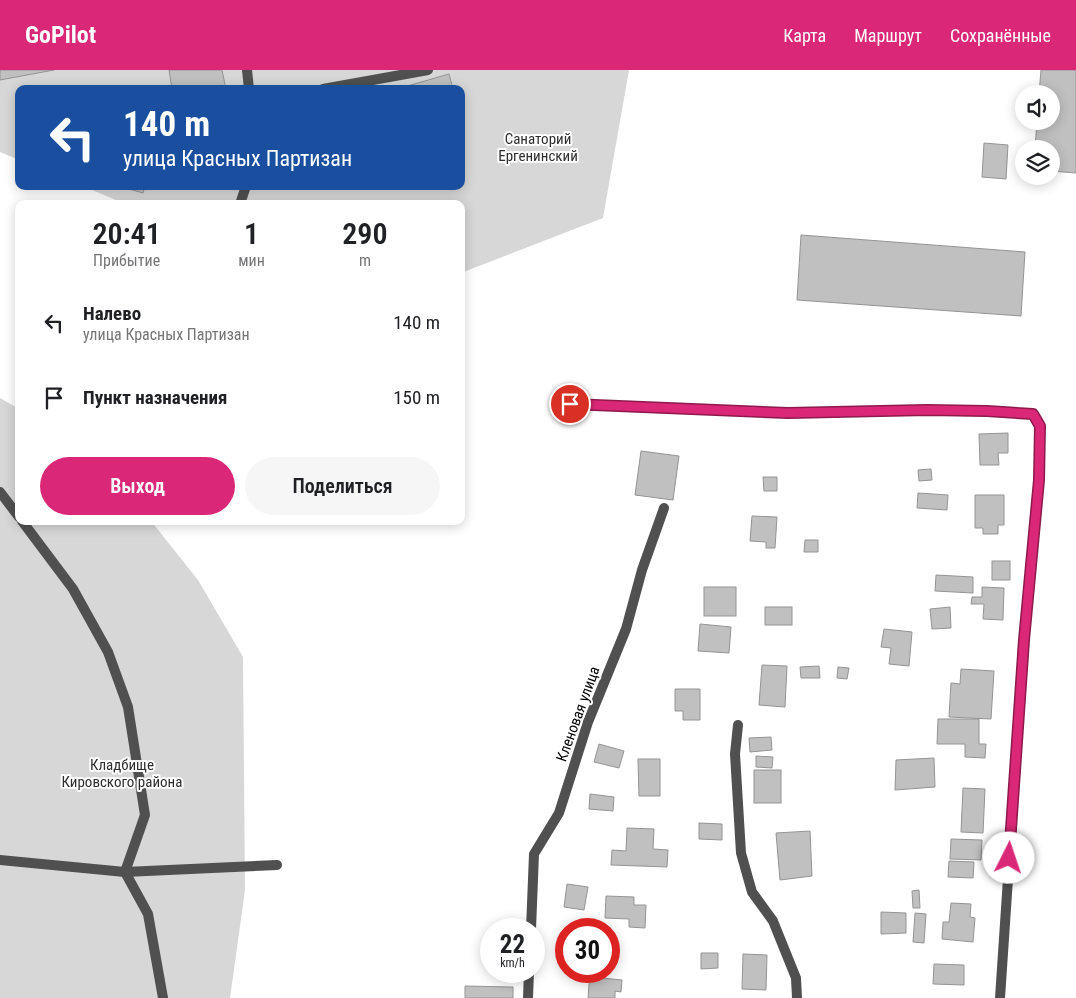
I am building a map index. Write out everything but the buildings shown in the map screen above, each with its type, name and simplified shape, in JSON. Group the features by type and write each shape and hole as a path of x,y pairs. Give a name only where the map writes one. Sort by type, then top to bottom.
{"street":[{"path":"247,70 248,85"},
{"path":"345,85 428,70"},
{"path":"570,404 788,413 927,410 1033,414 1040,426 1039,480 1024,650 1000,998"},
{"path":"0,492 15,512"},
{"name":"Кленовая улица","path":"531,918 534,854 559,813 588,722 626,630 642,570 664,508"},
{"path":"25,525 73,589 108,652 128,707 145,815 125,872 148,914 164,998"},
{"path":"738,725 735,754 741,853 752,892 773,921 796,978 797,998"},
{"path":"0,860 125,872 277,865"},
{"path":"528,998 529,983"}],"green space":[{"name":"Санаторий Ергенинский","path":"0,70 629,70 603,218 465,271 465,200 116,200 92,190 465,190 465,85 15,85 15,158 0,152"},
{"name":"Кладбище Кировского района","path":"0,398 15,407 15,525 154,525 198,580 243,657 245,890 230,998 0,998"}],"route":[{"path":"570,404 788,413 927,410 1033,414 1040,426 1039,480 1024,640 1009,858"}]}
